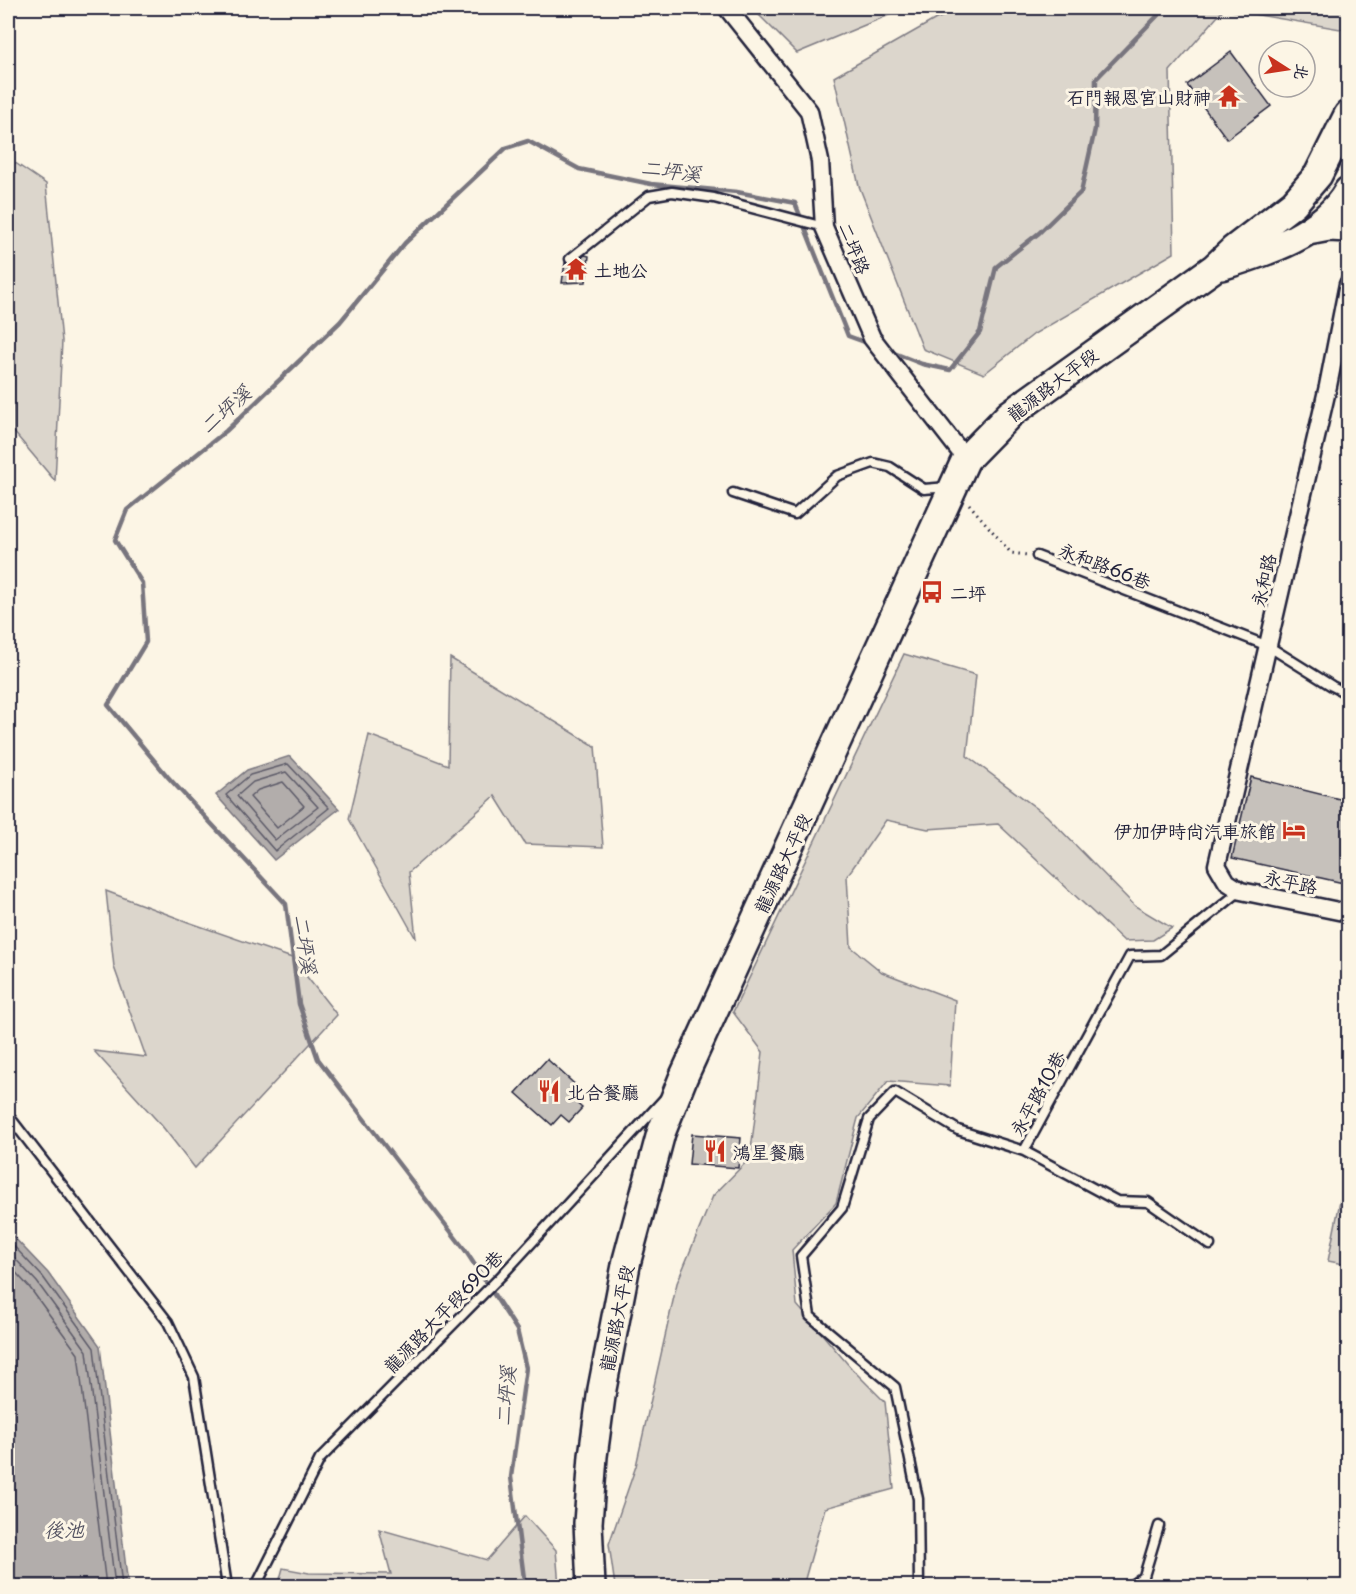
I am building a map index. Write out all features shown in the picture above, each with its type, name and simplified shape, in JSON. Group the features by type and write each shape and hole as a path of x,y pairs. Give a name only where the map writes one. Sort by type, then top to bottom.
{"main road":[{"name":"龍源路大平段","path":"591,1587 588,1523 592,1456 602,1389 630,1249 662,1133 683,1078 966,459 1010,414 1214,268 1233,250 1294,203 1318,176 1348,115"},
{"name":"龍源路大平段","path":"1214,268 1262,254 1308,231 1347,199 1334,182 1332,162 1336,142"},
{"path":"1294,203 1322,199 1347,199"},
{"path":"1308,231 1329,227 1348,227"}],"street":[{"name":"二坪路","path":"727,8 809,111 820,161 824,227 872,338 966,459"},
{"path":"1347,199 1348,227"},
{"name":"永和路","path":"1234,886 1217,865 1328,386 1348,284"},
{"name":"永平路","path":"1234,886 1348,913"}],"lane":[{"path":"570,259 649,196 672,192 714,198 824,227"},
{"path":"733,493 795,514 837,477 873,463 890,467 924,489 954,487"},
{"name":"永和路66巷","path":"1037,556 1268,646 1348,694"},
{"name":"永平路10巷","path":"919,1587 918,1499 895,1387 810,1316 801,1256 842,1208 869,1119 895,1092 958,1130 1024,1151 1130,956 1161,955 1234,886"},
{"name":"龍源路大平段690巷","path":"256,1587 320,1459 502,1275 683,1078"},
{"path":"8,1115 168,1322 194,1377 227,1587"},
{"path":"1024,1151 1117,1201 1148,1202 1210,1245"},
{"path":"1130,1587 1144,1576 1160,1526"}],"path":[{"name":"永和路66巷","path":"954,487 1011,553 1037,556"}],"shaded area":[{"path":"752,8 906,8 797,53"},
{"path":"965,8 1348,8 1348,25 1346,30 1224,9 1170,71 1174,253 1034,334 984,374 923,349 859,186 834,77 936,19"},
{"path":"8,158 46,184 62,341 55,481 13,431 14,326 8,238"},
{"path":"904,654 976,675 967,756 1047,816 1135,906 1172,928 1153,940 1124,941 998,824 928,829 886,820 847,876 851,947 882,972 955,1000 950,1086 888,1081 858,1118 836,1203 792,1250 797,1305 852,1369 885,1402 894,1489 825,1508 803,1586 615,1586 609,1544 636,1466 677,1283 713,1196 750,1158 763,1052 733,1012"},
{"path":"450,658 595,746 603,847 525,844 495,796 409,872 416,939 349,819 369,735 448,765"},
{"path":"106,891 292,958 337,1015 195,1168 162,1126 94,1051 146,1057 114,967"},
{"path":"1348,1162 1348,1265 1328,1261"},
{"path":"525,1516 556,1550 559,1586 278,1586 283,1568 309,1573 391,1574 379,1529 487,1560"}],"water":[{"path":"290,756 339,809 274,860 216,795 247,770"},
{"name":"後池","path":"8,1231 48,1273 100,1346 128,1586 8,1586"}],"building":[{"name":"石門報恩宮山財神","path":"1231,52 1257,87 1257,99 1266,99 1271,106 1227,139 1187,85"},
{"name":"土地公","path":"585,255 589,256 586,282 562,283 565,263 572,265"},
{"name":"伊加伊時尚汽車旅館","path":"1251,777 1348,801 1348,884 1232,858"},
{"name":"北合餐廳","path":"547,1059 581,1090 572,1099 582,1108 569,1122 561,1115 552,1125 516,1093"},
{"name":"鴻星餐廳","path":"692,1134 741,1138 738,1168 689,1164"}],"waterway":[{"name":"二坪溪","path":"889,351 922,364 950,370 980,332 996,267 1039,233 1081,192 1095,129 1096,79 1165,8"},
{"name":"二坪溪","path":"525,1586 511,1477 526,1368 517,1330 465,1250 318,1059 299,1004 286,904 168,777 108,705 146,642 142,583 115,540 127,510 226,431 340,322 405,243 506,148 528,141 579,169 651,184 737,192 795,203 848,336 870,344"}],"place":[{"name":"石門報恩宮山財神","path":"1229,96"},
{"name":"土地公","path":"576,269"},
{"name":"二坪","path":"932,592"},
{"name":"伊加伊時尚汽車旅館","path":"1294,830"},
{"name":"北合餐廳","path":"549,1091"},
{"name":"鴻星餐廳","path":"715,1151"}]}
